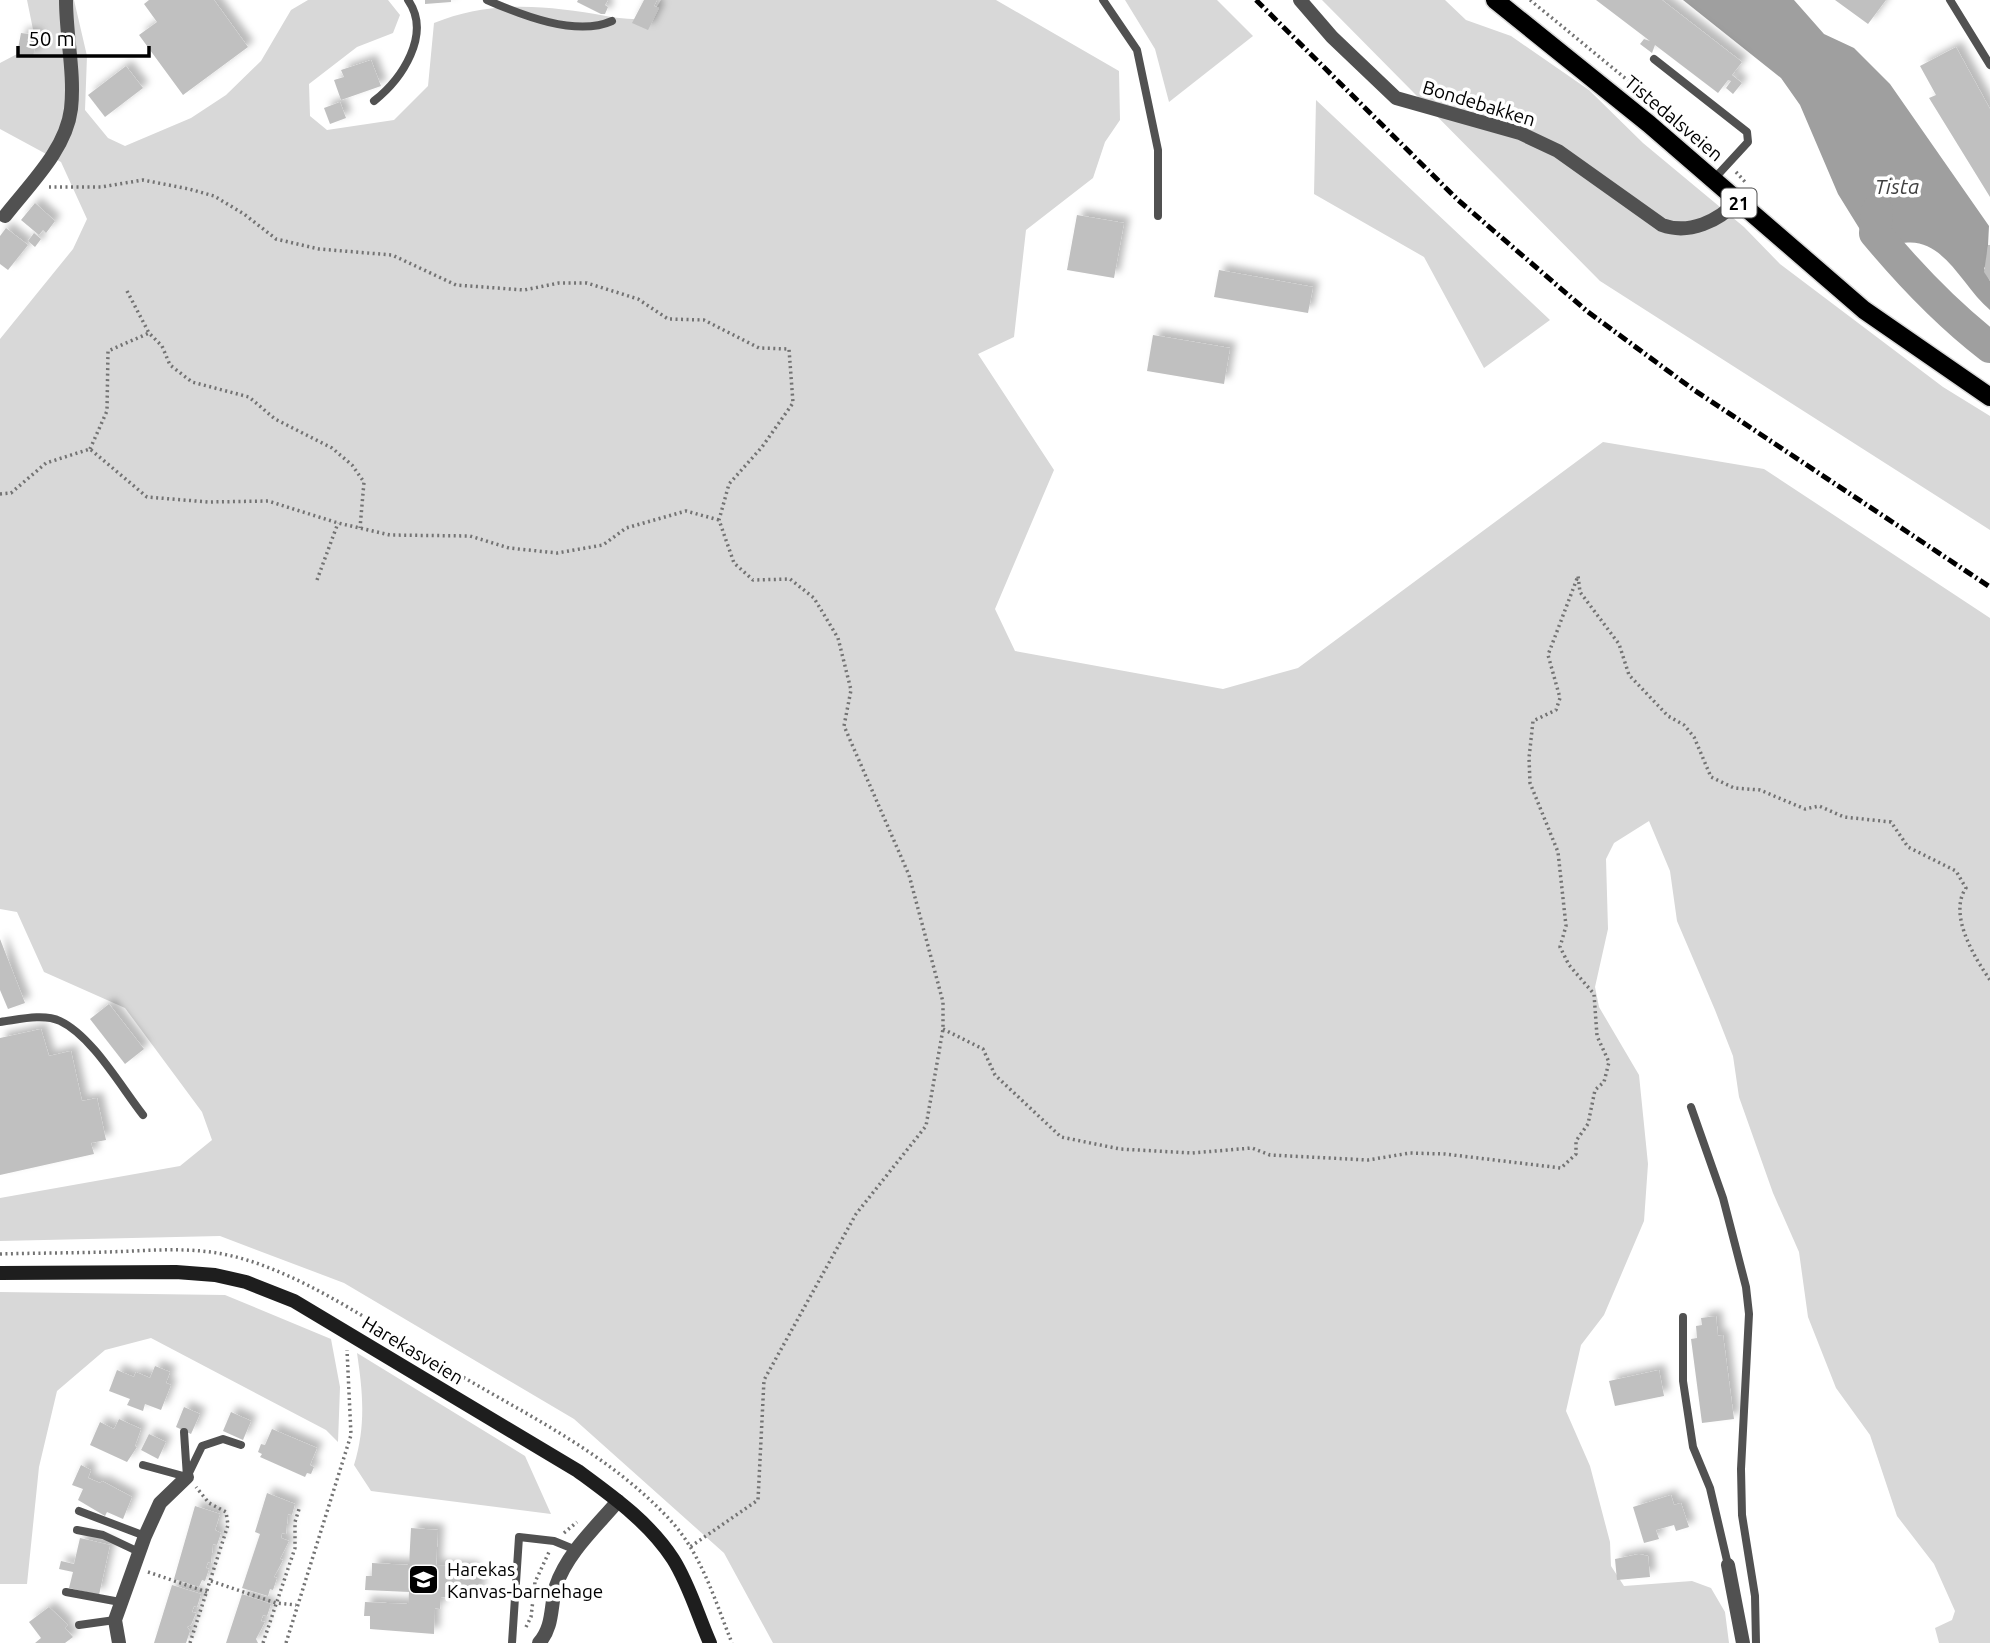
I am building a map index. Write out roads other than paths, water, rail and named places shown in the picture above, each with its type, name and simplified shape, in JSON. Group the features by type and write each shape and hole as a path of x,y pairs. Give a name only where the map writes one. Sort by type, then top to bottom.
{"main road":[{"name":"Tistedalsveien","path":"1495,0 1649,124 1864,310 1990,397"}],"street":[{"path":"5,216 55,150 71,109 66,0"},
{"name":"Bondebakken","path":"1300,0 1332,37 1396,98 1520,133 1558,151 1662,225 1674,229 1718,219 1737,201"},
{"name":"Harekasveien","path":"0,1273 215,1275 246,1282 294,1301 578,1471 618,1501 654,1534 674,1560 710,1643"},
{"path":"119,1643 115,1620 145,1536 160,1503 187,1477"},
{"path":"539,1643 549,1627 556,1586 576,1550 618,1501"},
{"path":"1728,1565 1743,1643"}],"lane":[{"path":"374,101 392,87 412,51 418,30 415,11 408,0"},
{"path":"487,0 551,21 595,27 612,21"},
{"path":"1104,0 1137,50 1158,150 1158,216"},
{"path":"1950,0 1990,65"},
{"path":"1654,59 1747,132 1748,142 1713,180"},
{"path":"0,1022 31,1018 58,1020 84,1037 143,1115"},
{"path":"1690,1107 1723,1198 1746,1287 1749,1314 1741,1469 1742,1515 1755,1596 1756,1643"},
{"path":"1683,1317 1683,1381 1693,1447 1710,1488 1728,1565"},
{"path":"184,1432 187,1477"},
{"path":"187,1477 202,1446 223,1439 241,1445"},
{"path":"143,1465 187,1477"},
{"path":"79,1511 145,1536"},
{"path":"78,1530 103,1535 136,1559"},
{"path":"512,1643 519,1537 554,1541 576,1550"},
{"path":"66,1592 120,1602"},
{"path":"79,1625 115,1620"}],"water":[{"name":"Tista","path":"1683,0 1794,0 1824,34 1854,48 1890,84 1989,226 1987,265 1984,268 1990,281 1990,310 1934,250 1920,244 1904,243 1886,249 1864,236 1838,194 1800,105 1781,78"}],"waterway":[{"path":"1877,211 1875,233 1930,293 1990,347"}],"railway":[{"path":"1256,0 1458,200 1588,312 1694,390 1990,587"}],"place":[{"name":"Harekas Kanvas-barnehage","path":"424,1580"}]}
